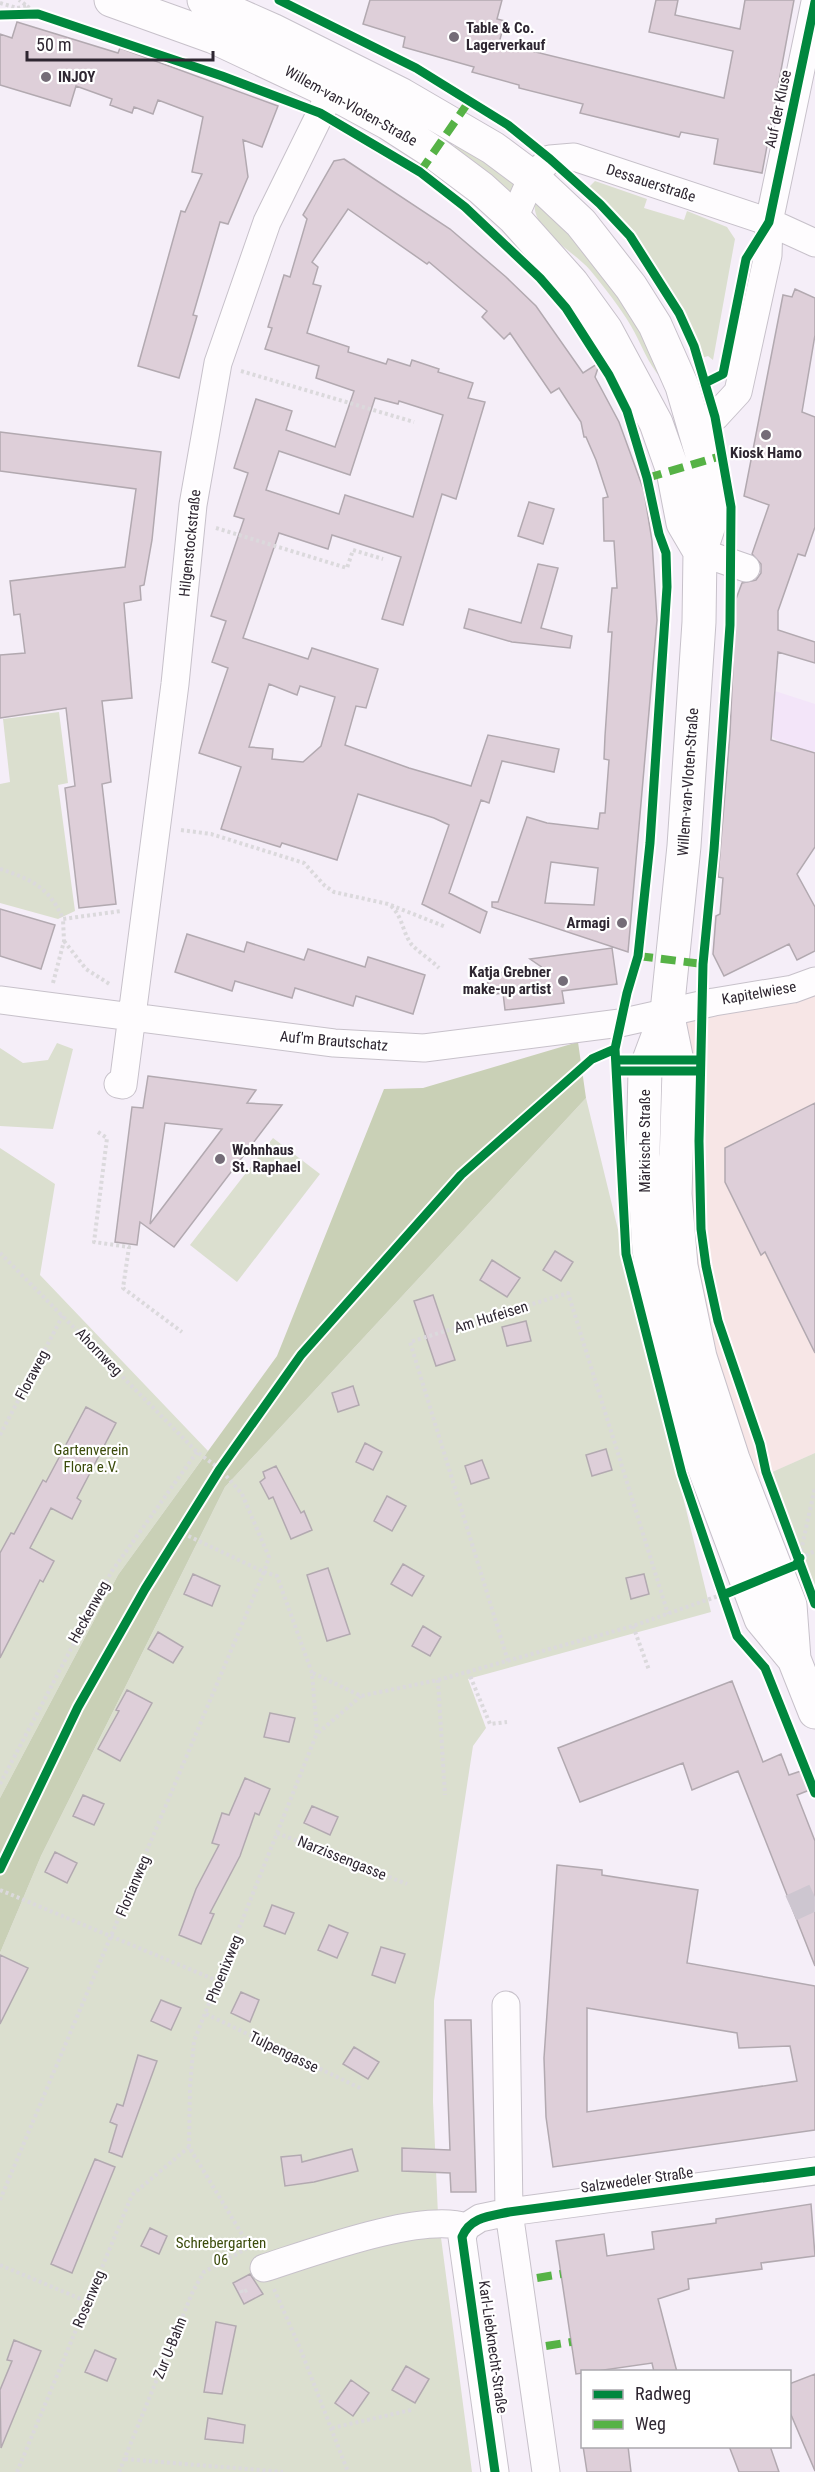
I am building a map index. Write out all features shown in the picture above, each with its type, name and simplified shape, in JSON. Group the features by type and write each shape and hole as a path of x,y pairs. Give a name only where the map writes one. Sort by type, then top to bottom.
{"main road":[{"name":"Willem-van-Vloten-Straße","path":"111,0 214,38 331,92 388,123 433,152 514,218 572,283 606,330 656,423 673,471 683,523 700,552"},
{"name":"Willem-van-Vloten-Straße","path":"204,0 272,30 402,95 494,148 532,177 581,223 631,287 704,420 704,461 710,522 700,552 699,622 685,824 667,1012"},
{"path":"606,330 616,331 631,340 650,379 678,412 704,420"},
{"name":"Märkische Straße","path":"667,1012 645,1071 643,1114 644,1183 649,1250 663,1331 686,1419 761,1619 804,1655 815,1712"}],"street":[{"name":"Auf der Kluse","path":"704,420 738,392 768,255 769,222 815,2"},
{"name":"Hilgenstockstraße","path":"118,1084 123,1085 177,669 192,520 218,363 267,222 331,92"},
{"name":"Dessauerstraße","path":"514,218 532,177 550,159 574,157 769,222 815,243"},
{"path":"700,552 746,567"},
{"name":"Kapitelwiese","path":"667,1012 793,989 815,981"},
{"name":"Auf'm Brautschatz","path":"0,1000 334,1043 424,1048 612,1024 667,1012"},
{"path":"506,2005 508,2212 546,2472"},
{"name":"Salzwedeler Straße","path":"466,2227 480,2218 508,2212 815,2171"},
{"path":"254,2268 445,2223 466,2227"},
{"name":"Karl-Liebknecht-Straße","path":"466,2227 462,2236 495,2472"}],"path":[{"path":"19,0 38,14 181,64"},
{"path":"0,3 17,8 27,6"},
{"path":"0,15 38,14"},
{"path":"218,363 414,422"},
{"path":"192,520 347,568 353,550 383,559"},
{"path":"156,828 211,834 304,863 325,886 334,892 388,904 446,927"},
{"path":"0,868 41,887 55,901 63,919 64,941 47,1007"},
{"path":"388,904 400,915 404,931 412,945 439,968"},
{"path":"63,919 146,908"},
{"path":"64,941 86,969 114,987 135,989"},
{"path":"98,1132 107,1138 94,1242 129,1247 123,1288 182,1332"},
{"path":"815,1487 800,1558 815,1551"},
{"path":"180,1532 264,1572"},
{"path":"317,1734 360,1696 438,1680 633,1626 723,1595"},
{"path":"633,1626 649,1670"},
{"path":"468,1671 490,1724 507,1722"},
{"path":"312,1673 360,1696"},
{"path":"438,1680 445,1795"},
{"path":"0,1890 219,1981"},
{"path":"189,2146 300,2348 348,2472"},
{"path":"0,2265 88,2302"},
{"path":"241,2290 242,2294 254,2268"},
{"path":"332,2428 411,2410"},
{"path":"124,2459 283,2472"}],"shaded area":[{"path":"775,691 815,704 815,753 781,743 771,736 771,703 774,703"},
{"path":"815,987 815,1453 750,1482 698,1304 675,1016"}],"green space":[{"path":"459,140 516,180 511,196 451,152"},
{"path":"595,181 647,199 644,208 684,220 687,211 727,227 735,239 713,360 708,356 702,358 687,322 658,272 624,225 589,187"},
{"path":"537,197 575,233 640,323 661,378 648,360 627,319 606,290 583,263 553,237 537,217 535,207"},
{"path":"59,712 68,783 58,785 75,911 58,919 0,903 0,784 10,782 3,719"},
{"path":"578,1042 586,1098 225,1487 41,1856 0,1953 0,1798 118,1575 277,1356 384,1089 423,1088"},
{"path":"57,1043 73,1049 53,1129 0,1126 0,1048 23,1063 48,1060"},
{"name":"Schrebergarten 06","path":"586,1098 711,1612 468,1679 486,1728 473,1746 434,2001 433,2102 438,2215 472,2472 0,2472 0,1953 41,1856 225,1487"},
{"path":"273,1138 320,1174 237,1282 190,1245"},
{"name":"Gartenverein Flora e.V.","path":"0,1148 55,1184 40,1275 208,1451 118,1575 0,1798"},
{"path":"815,1453 815,1586 770,1473"}],"building":[{"path":"370,0 502,0 497,19 505,21 499,43 724,98 733,51 649,32 656,0 678,0 675,15 740,29 745,0 794,0 762,173 714,164 718,139 681,132 679,137 580,113 583,104 519,88 519,85 472,72 474,67 403,47 405,37 363,24"},
{"path":"17,22 118,53 120,48 278,106 262,147 243,140 248,177 228,224 220,222 193,315 197,316 179,378 138,366 181,211 185,212 202,174 192,172 203,117 158,100 153,114 134,107 132,113 110,105 112,99 76,86 70,106 0,85 0,34 12,38"},
{"path":"344,159 450,229 536,306 583,373 600,362 595,377 619,422 644,491 652,541 657,620 628,952 492,907 492,902 498,902 527,817 547,823 598,829 600,813 605,813 609,760 604,759 612,632 608,632 612,588 617,588 614,541 604,541 603,498 608,497 596,460 584,437 581,422 559,388 551,393 510,333 504,339 482,317 487,311 429,262 427,264 348,209 312,262 318,267 313,284 321,286 307,333 349,347 348,352 386,364 388,359 410,366 412,360 439,369 438,372 473,383 468,398 485,402 456,499 442,494 403,625 382,619 401,557 332,535 328,549 279,533 243,638 308,659 312,648 378,669 366,708 356,706 345,745 409,768 471,786 488,735 559,749 554,772 502,761 489,803 481,800 449,893 487,912 480,933 422,904 449,825 434,818 358,794 337,860 282,843 280,847 221,829 241,767 199,753 228,668 212,662 226,621 211,616 244,519 234,516 248,473 234,468 256,399 292,411 286,430 335,447 354,391 316,378 319,366 265,349 272,328 268,327 284,275 290,277 307,219 303,215 334,161","holes":["375,398 398,404 399,401 443,415 413,517 345,495 339,514 266,490 279,451 350,475","269,684 297,695 300,686 335,697 321,746 303,762 272,759 273,749 249,747","551,862 598,868 594,905 545,903"]},
{"path":"795,289 815,298 815,335 802,412 815,417 815,527 805,556 798,554 778,611 778,630 815,642 815,663 778,652 771,740 815,753 815,847 797,874 815,907 815,951 797,960 789,944 724,976 713,954 716,916 720,914 723,878 718,877 730,733 736,599 742,583 756,580 761,573 761,564 752,554 769,505 744,496 783,295 792,297"},
{"path":"0,432 161,452 152,540 144,585 140,586 141,600 124,603 132,698 102,701 111,782 102,784 116,904 79,908 65,788 75,786 66,708 0,718 0,655 25,653 20,614 14,615 10,581 125,567 136,489 0,471"},
{"path":"529,502 554,509 543,544 518,536"},
{"path":"538,564 558,568 541,628 572,636 570,648 512,642 464,628 469,609 521,623"},
{"path":"0,909 55,925 41,969 0,956"},
{"path":"187,934 244,952 247,942 304,960 308,949 365,967 368,957 425,975 413,1014 356,996 353,1006 295,988 292,998 235,981 232,991 175,972"},
{"path":"612,948 617,984 562,991 564,1003 505,1010 503,993 489,995 487,974 543,968 530,959"},
{"name":"Wohnhaus St. Raphael","path":"148,1076 256,1090 247,1103 282,1105 174,1247 140,1222 137,1245 115,1242 132,1107 143,1108","holes":["165,1123 222,1129 150,1224"]},
{"path":"815,1103 815,1353 765,1252 761,1255 725,1182 725,1148"},
{"path":"555,1251 573,1262 561,1281 543,1270"},
{"path":"492,1260 520,1278 507,1297 480,1280"},
{"path":"433,1295 455,1360 436,1366 414,1301"},
{"path":"526,1321 531,1341 507,1346 502,1327"},
{"path":"353,1386 359,1405 338,1412 332,1393"},
{"path":"86,1407 116,1423 77,1498 81,1501 72,1519 51,1508 30,1548 54,1561 43,1582 40,1580 0,1658 0,1553 11,1533 14,1534 43,1480 46,1482"},
{"path":"365,1443 382,1452 373,1470 356,1462"},
{"path":"606,1449 612,1470 592,1476 586,1455"},
{"path":"482,1460 489,1478 471,1484 465,1466"},
{"path":"276,1466 301,1513 304,1511 312,1530 291,1539 273,1497 269,1499 260,1482 265,1478 263,1472"},
{"path":"387,1496 406,1506 392,1531 374,1521"},
{"path":"403,1564 424,1576 412,1596 391,1584"},
{"path":"328,1568 350,1634 327,1641 307,1575"},
{"path":"193,1574 220,1586 212,1606 184,1594"},
{"path":"644,1574 649,1594 631,1599 626,1578"},
{"path":"423,1626 441,1637 430,1656 412,1646"},
{"path":"158,1632 183,1647 173,1663 148,1649"},
{"path":"732,1681 763,1762 781,1754 789,1775 804,1770 812,1789 797,1795 815,1841 815,1966 738,1771 692,1790 683,1763 580,1802 558,1748"},
{"path":"127,1690 152,1703 120,1761 98,1749 119,1711 116,1710"},
{"path":"270,1713 295,1718 289,1742 264,1737"},
{"path":"245,1778 270,1789 259,1815 255,1813 240,1856 210,1913 214,1914 201,1944 179,1935 196,1889 219,1845 212,1843 222,1813 229,1815"},
{"path":"83,1795 104,1804 94,1825 73,1816"},
{"path":"312,1806 338,1817 330,1835 304,1823"},
{"path":"55,1852 77,1863 67,1883 45,1872"},
{"path":"557,1865 602,1870 602,1875 698,1890 687,1963 815,1986 815,2130 553,2167 546,2117 544,2058","holes":["587,2008 737,2033 739,2048 790,2046 797,2081 587,2112"]},
{"path":"272,1905 294,1913 285,1934 264,1926"},
{"path":"329,1925 348,1933 337,1958 318,1950"},
{"path":"381,1947 405,1954 395,1983 372,1975"},
{"path":"0,1955 28,1968 0,2024"},
{"path":"241,1992 259,2000 250,2022 231,2013"},
{"path":"161,2000 181,2008 171,2030 151,2021"},
{"path":"445,2020 471,2020 476,2192 451,2192 450,2173 402,2171 402,2148 450,2150"},
{"path":"354,2047 379,2062 368,2079 343,2064"},
{"path":"138,2055 157,2061 122,2157 109,2152 117,2125 110,2122 117,2104 123,2106"},
{"path":"352,2149 358,2171 314,2182 285,2186 281,2157 301,2155 302,2162"},
{"path":"95,2159 115,2167 72,2273 51,2264"},
{"path":"811,2204 815,2256 761,2263 762,2269 688,2279 689,2289 658,2299 676,2370 654,2370 652,2363 604,2370 581,2370 581,2373 576,2374 556,2241 604,2234 607,2256 654,2249 652,2232 716,2223 716,2219"},
{"path":"150,2228 167,2236 159,2254 141,2246"},
{"path":"250,2274 263,2294 244,2304 233,2283"},
{"path":"216,2322 236,2326 222,2394 204,2392"},
{"path":"14,2340 41,2351 1,2448 0,2390 12,2361 7,2360"},
{"path":"95,2350 116,2359 107,2381 85,2372"},
{"path":"406,2366 429,2379 415,2403 392,2390"},
{"path":"815,2374 815,2471 791,2415 791,2383"},
{"path":"351,2380 369,2393 353,2416 335,2403"},
{"path":"208,2418 245,2425 243,2443 205,2439"},
{"path":"583,2448 628,2448 631,2472 587,2472"},
{"path":"730,2448 771,2448 779,2472 739,2472"}],"tunnel":[{"path":"791,1908 815,1897"}],"marked path":[{"path":"420,172 470,100"},
{"path":"647,478 721,456"},
{"path":"638,956 703,964"},
{"path":"537,2278 561,2274"},
{"path":"546,2346 571,2342"}],"cycle path":[{"path":"279,0 416,68 508,125 550,159 600,204 630,236 679,313 694,346 715,417 731,507 730,625 714,850 703,964 699,1141 701,1229 706,1266 718,1321 760,1444 766,1472 815,1604"},
{"path":"705,383 723,374 746,259 769,222 815,2"},
{"path":"0,15 38,14 222,76 320,113 420,172 465,207 540,278 566,308 609,375 627,411 666,553 667,587 650,843 638,956 615,1049 626,1254 682,1474 737,1636 765,1668 815,1793"},
{"path":"0,1869 78,1707 145,1589 220,1469 301,1355 461,1175 592,1059 615,1049"},
{"path":"617,1060 700,1060"},
{"path":"618,1071 700,1071"},
{"path":"723,1595 796,1565 800,1558"},
{"path":"495,2472 462,2237 470,2225 481,2218 509,2212 815,2171"}],"place":[{"name":"Table & Co. Lagerverkauf","path":"454,37"},
{"name":"INJOY","path":"46,77"},
{"name":"Kiosk Hamo","path":"766,435"},
{"name":"Armagi","path":"622,923"},
{"name":"Katja Grebner make-up artist","path":"563,981"},
{"name":"Wohnhaus St. Raphael","path":"220,1159"}]}
